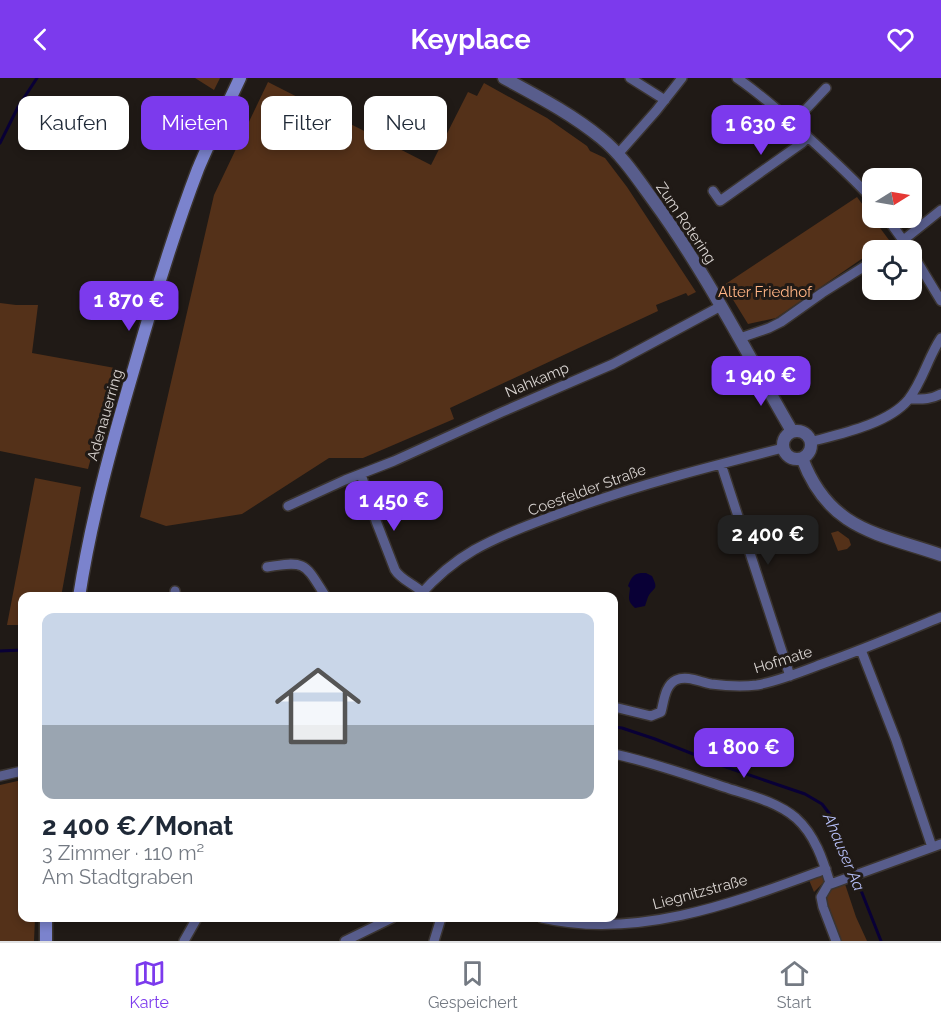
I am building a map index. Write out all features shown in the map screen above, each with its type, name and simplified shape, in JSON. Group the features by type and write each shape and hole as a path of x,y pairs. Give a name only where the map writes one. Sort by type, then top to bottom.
{"main road":[{"name":"Adenauerring","path":"80,592 86,549 115,432 157,292 199,168 240,78"},
{"path":"46,922 46,941"}],"street":[{"name":"Zum Rotering","path":"504,78 578,120 618,154 669,222 740,338 792,432"},
{"path":"630,78 665,100"},
{"path":"618,154 682,78"},
{"path":"737,78 794,123 862,189"},
{"path":"794,123 826,88"},
{"path":"713,191 720,201 808,137"},
{"path":"905,240 941,210"},
{"path":"922,266 937,286 941,301"},
{"path":"740,338 781,322 862,268"},
{"name":"Nahkamp","path":"288,506 613,364 721,306"},
{"path":"810,442 879,420 900,408 909,399 941,338"},
{"path":"909,399 924,400 941,394"},
{"path":"796,431 806,434 810,442 809,453 802,459 790,458 783,448 787,436 796,431"},
{"name":"Coesfelder Straße","path":"423,592 442,574 474,550 555,515 638,486 783,448"},
{"path":"802,459 822,494 845,518 874,534 941,555"},
{"path":"721,464 790,676"},
{"path":"361,474 395,570 398,576 417,587 419,592"},
{"path":"267,567 289,563 303,566 323,592"},
{"name":"Hofmate","path":"618,709 651,716 661,712 669,685 673,681 682,678 713,684 747,686 790,676 941,617"},
{"path":"836,941 820,897 830,883 937,846 861,650"},
{"path":"618,755 663,766 780,808 796,819 806,830 820,853 830,883"},
{"path":"0,776 18,772"},
{"name":"Liegnitzstraße","path":"577,922 610,924 651,921 686,915 826,869"},
{"path":"184,941 195,922"},
{"path":"345,941 384,922"},
{"path":"434,941 440,922"}],"green space":[{"path":"195,78 220,78 214,90"},
{"path":"268,82 295,96 261,96"},
{"path":"484,83 547,118 587,146 590,151 605,158 627,187 696,292 688,296 686,293 656,305 658,311 450,408 454,419 363,458 329,458 242,514 166,526 140,517 214,195 236,150 249,150 249,122 261,97 261,150 352,150 352,125 364,131 364,150 402,150 431,165 439,150 447,150 447,133 468,92 477,96"},
{"name":"Alter Friedhof","path":"857,197 862,204 862,228 880,228 889,240 862,240 862,259 776,318 748,324 724,285"},
{"path":"0,303 38,305 32,353 115,368 88,469 0,451"},
{"path":"35,478 81,487 62,592 18,592 18,625 7,625"},
{"path":"838,531 849,539 851,545 847,549 838,551 831,533"},
{"path":"18,781 18,922 35,922 34,941 0,941 0,785"},
{"path":"823,875 826,880 814,892 809,880"},
{"path":"844,881 867,941 841,941 834,923 827,895 829,889"}],"shaded area":[{"path":"636,574 652,576 655,588 645,606 635,608 630,601 628,586"}],"waterway":[{"path":"0,143 18,107 37,78"},
{"name":"Ahauser Aa","path":"0,651 18,650"},
{"name":"Ahauser Aa","path":"618,728 805,794 822,804 832,817 881,941"}]}
